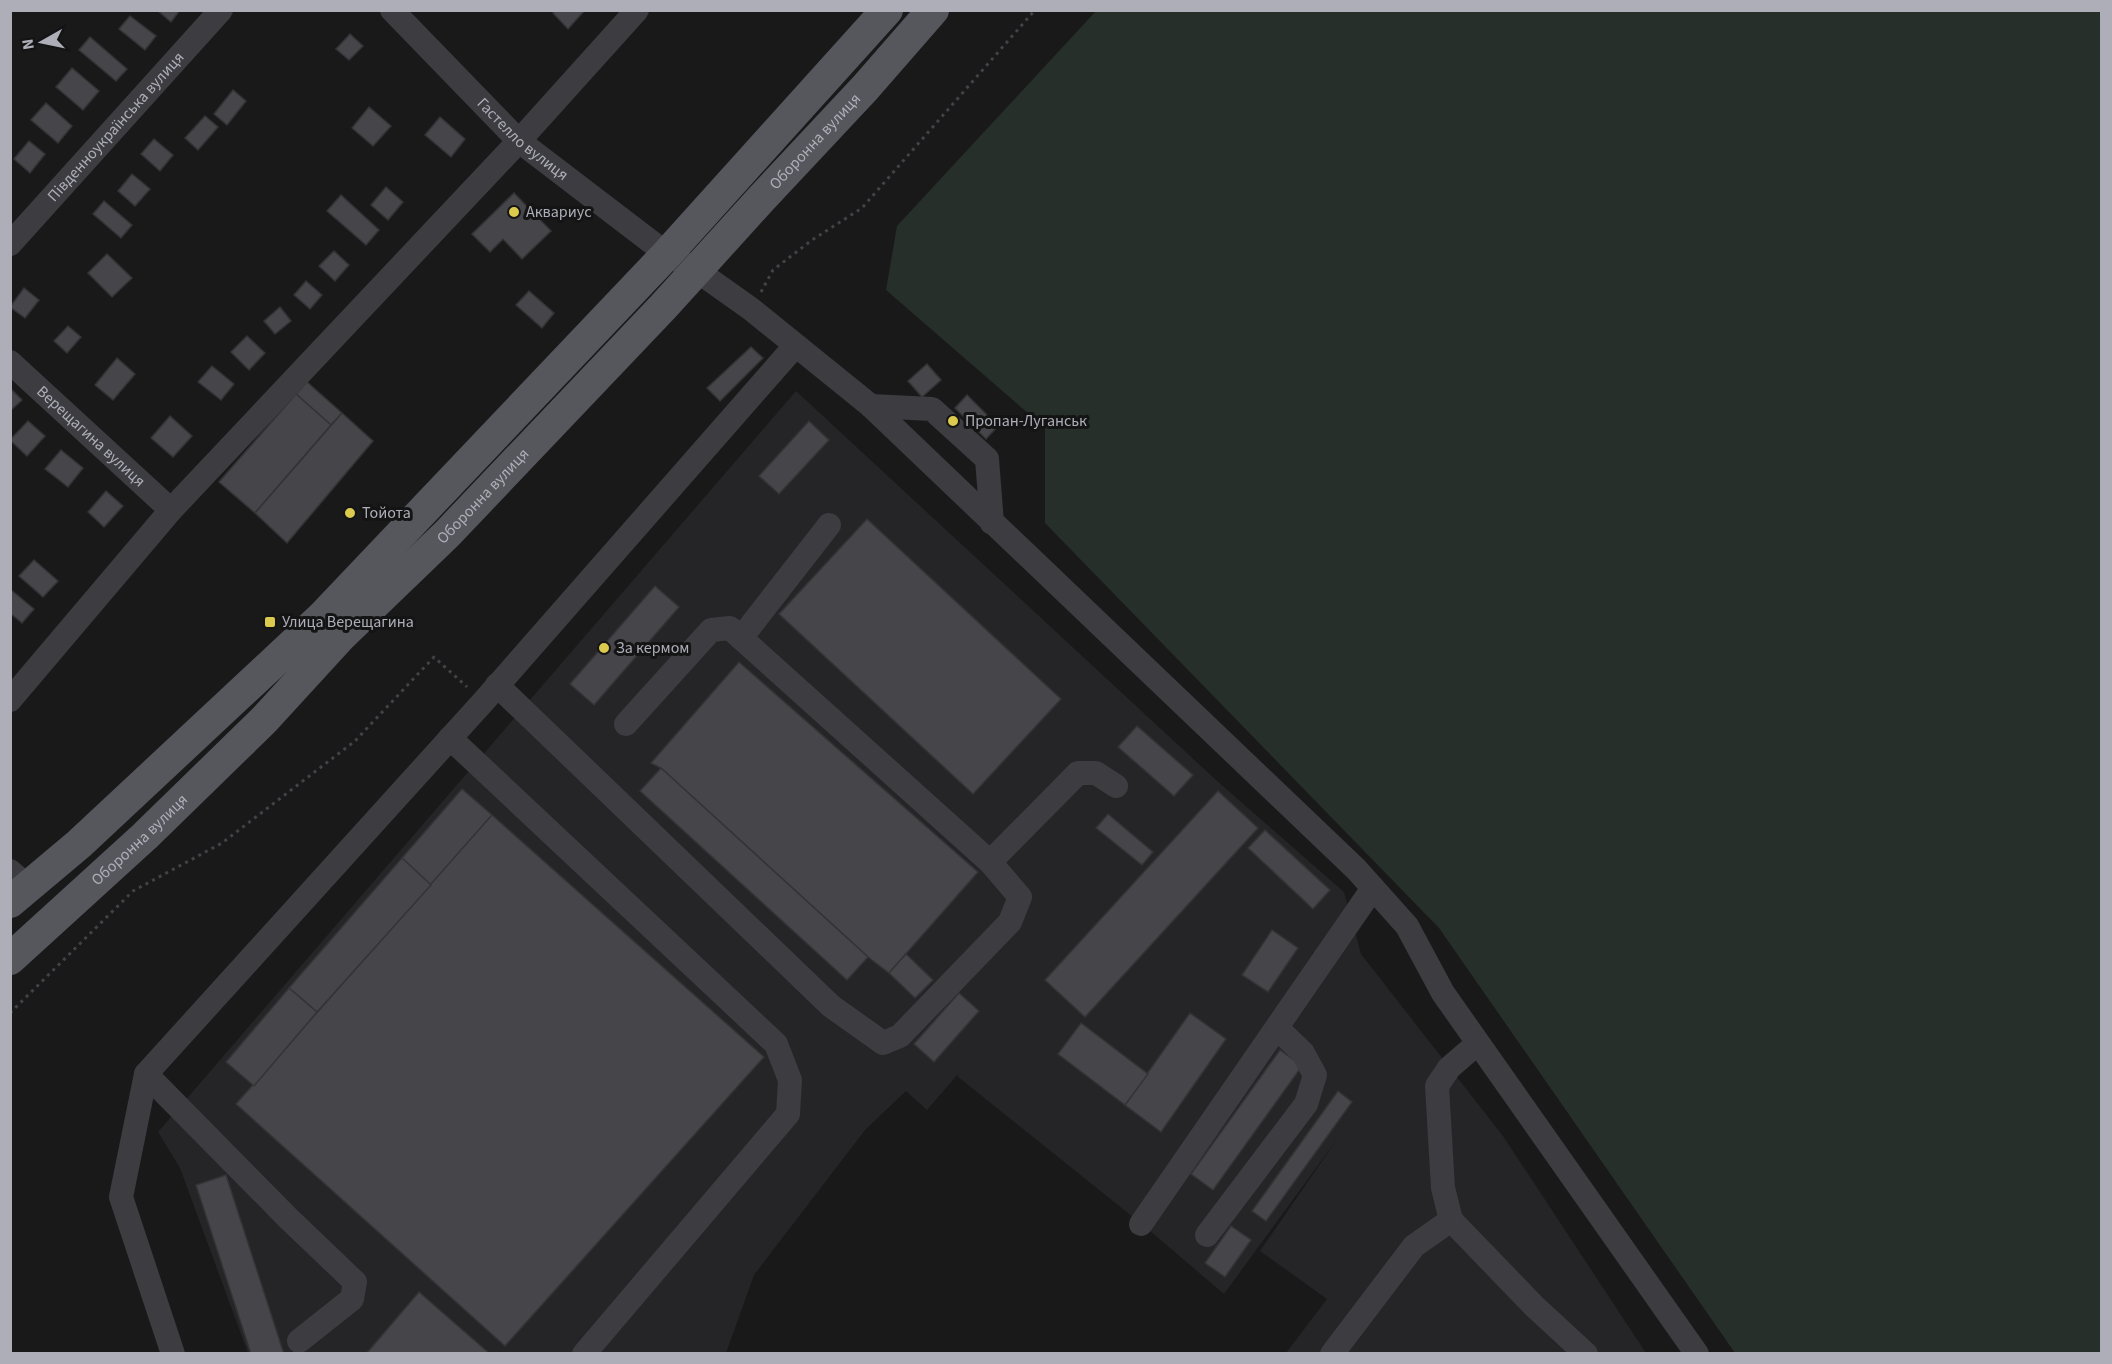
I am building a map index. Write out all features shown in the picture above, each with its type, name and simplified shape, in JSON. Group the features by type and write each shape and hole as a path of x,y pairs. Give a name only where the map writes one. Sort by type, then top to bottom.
{"main road":[{"name":"Оборонна вулиця","path":"16,887 79,844 322,616 667,254 887,10"},
{"name":"Оборонна вулиця","path":"10,959 145,836 264,720 341,636 455,525 663,308 865,88 933,10"}],"street":[{"name":"Південноукраїнська вулиця","path":"10,244 221,10"},
{"name":"Гастелло вулиця","path":"392,10 519,141 667,254 696,270 751,309 871,406 1356,869 1407,926 1443,993 1697,1353"},
{"path":"10,700 171,510 519,141 637,10"},
{"path":"173,1353 121,1197 146,1074 450,738 795,346"},
{"name":"Верещагина вулиця","path":"10,362 171,510"},
{"path":"871,406 932,409 987,459 992,523"},
{"path":"741,638 829,525"},
{"path":"490,693 831,1006 883,1043 900,1036 1010,922 1020,897 990,862 730,628 711,630 626,724"},
{"path":"450,738 776,1044 790,1080 788,1114 584,1353"},
{"path":"990,862 1078,774 1096,773 1116,786"},
{"path":"1142,1224 1373,888"},
{"path":"1207,1235 1306,1104 1315,1075 1303,1053 1277,1028"},
{"path":"1478,1043 1449,1068 1437,1086 1443,1188 1451,1220 1534,1306 1586,1353"},
{"path":"146,1074 289,1219 355,1282 352,1299 299,1341"},
{"path":"1332,1353 1414,1246 1451,1220"}],"path":[{"path":"751,309 773,270 812,240 861,208 1035,10"},
{"path":"10,1013 133,891 222,843 355,741 434,657 490,693"}],"shaded area":[{"path":"1096,11 2101,11 2101,1353 1735,1353 1439,928 1045,523 1045,428 886,290 897,226"},
{"path":"796,391 1216,780 1344,892 1361,954 1503,1136 1646,1353 1286,1353 1327,1299 1260,1251 1338,1138 1224,1294 1149,1230 957,1076 959,1073 927,1110 906,1091 865,1130 754,1275 726,1353 248,1353 180,1168 158,1132"}],"building":[{"path":"157,10 180,10 171,22"},
{"path":"555,10 585,10 568,29 553,13"},
{"path":"130,16 156,36 145,50 119,29"},
{"path":"350,34 363,46 349,60 336,49"},
{"path":"90,37 127,69 116,81 79,50"},
{"path":"72,68 99,91 83,110 56,87"},
{"path":"233,90 246,101 227,125 214,114"},
{"path":"46,103 72,126 58,143 31,120"},
{"path":"369,107 391,126 373,146 352,128"},
{"path":"205,116 218,127 198,150 185,138"},
{"path":"440,117 465,139 451,157 425,135"},
{"path":"154,139 173,155 160,171 141,154"},
{"path":"29,141 45,154 30,173 14,159"},
{"path":"132,174 150,189 135,206 118,191"},
{"path":"386,187 403,202 388,220 371,205"},
{"name":"Аквариус","path":"514,193 551,231 522,259 503,239 490,252 472,234"},
{"path":"341,195 379,230 366,245 327,211"},
{"path":"104,201 132,225 121,238 93,214"},
{"path":"334,251 349,265 335,281 319,266"},
{"path":"107,254 132,278 112,297 88,273"},
{"path":"306,281 322,295 310,309 294,295"},
{"path":"24,288 39,300 25,318 10,307"},
{"path":"529,291 554,313 542,328 516,305"},
{"path":"280,307 291,321 275,334 264,321"},
{"path":"68,326 81,337 67,353 54,341"},
{"path":"247,336 265,353 249,370 231,352"},
{"path":"751,347 763,358 720,401 707,388"},
{"path":"117,358 135,374 113,400 95,385"},
{"path":"927,364 941,380 922,397 908,381"},
{"path":"212,366 234,384 221,400 198,382"},
{"path":"307,382 342,413 331,425 296,394"},
{"path":"10,388 22,400 10,411"},
{"path":"296,394 331,425 255,513 219,482"},
{"path":"967,395 998,426 986,439 955,408"},
{"path":"342,413 373,441 287,543 255,513"},
{"path":"170,416 192,436 173,457 151,438"},
{"path":"28,421 45,436 27,456 10,440"},
{"path":"809,421 829,440 779,494 759,476"},
{"path":"61,450 83,468 68,487 45,469"},
{"path":"106,491 123,506 104,527 88,512"},
{"path":"867,519 1061,699 973,794 779,614"},
{"path":"34,560 58,581 43,597 19,576"},
{"path":"655,586 679,607 594,705 570,684"},
{"path":"10,589 34,609 22,623 10,613"},
{"path":"739,662 978,872 889,973 868,957 661,768 651,763"},
{"path":"1137,726 1193,775 1174,796 1118,747"},
{"path":"661,768 868,957 847,980 640,791"},
{"path":"462,789 492,815 431,885 402,858"},
{"path":"1218,791 1258,828 1085,1017 1045,980"},
{"path":"1108,814 1153,852 1142,865 1096,828"},
{"path":"492,815 764,1057 505,1346 236,1104"},
{"path":"1265,830 1330,890 1313,909 1248,848"},
{"path":"402,858 431,885 317,1012 289,988"},
{"path":"1272,930 1298,948 1268,992 1242,975"},
{"path":"906,954 933,980 915,998 889,973"},
{"path":"289,988 317,1012 254,1086 226,1062"},
{"path":"959,993 979,1011 934,1062 914,1044"},
{"path":"1190,1013 1226,1039 1161,1132 1125,1105"},
{"path":"1081,1023 1148,1074 1125,1105 1058,1054"},
{"path":"1280,1050 1302,1066 1213,1190 1191,1174"},
{"path":"1338,1091 1352,1102 1266,1221 1252,1211"},
{"path":"226,1175 284,1354 251,1354 196,1185"},
{"path":"1231,1226 1251,1240 1225,1277 1205,1263"},
{"path":"419,1292 490,1354 366,1354"}],"place":[{"name":"Аквариус","path":"514,212"},
{"name":"Пропан-Луганськ","path":"953,421"},
{"name":"Тойота","path":"350,513"},
{"name":"Улица Верещагина","path":"270,622"},
{"name":"За кермом","path":"604,648"}]}
